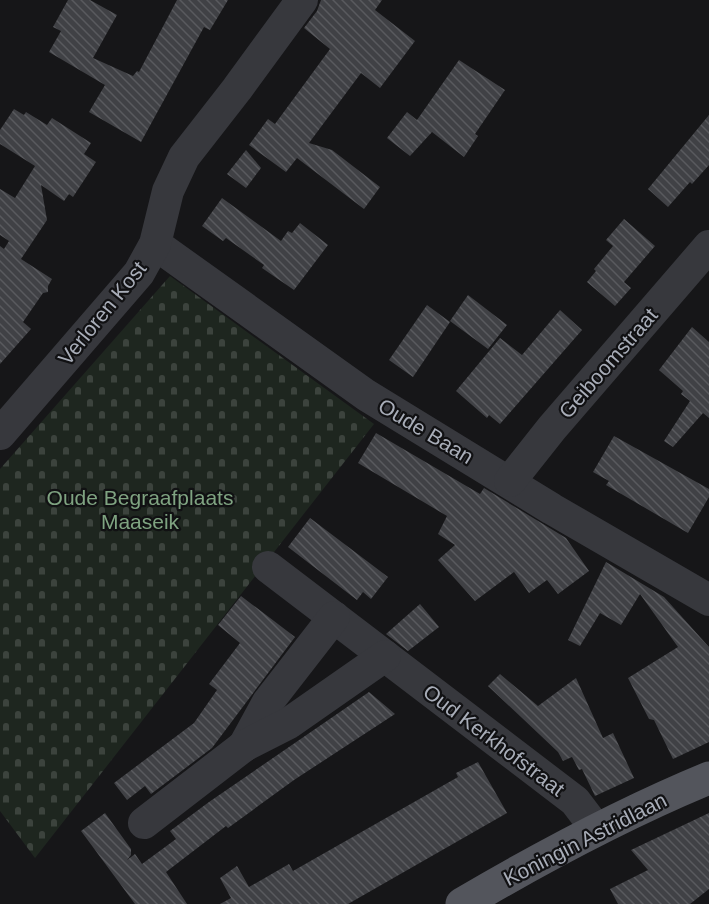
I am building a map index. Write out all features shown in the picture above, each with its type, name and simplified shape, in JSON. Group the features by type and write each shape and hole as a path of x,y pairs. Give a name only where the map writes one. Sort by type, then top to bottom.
{"main road":[{"name":"Koningin Astridlaan","path":"462,904 597,830 709,778"}],"street":[{"name":"Verloren Kost","path":"0,435 139,273 155,244 168,190 184,157 302,0"},
{"name":"Oude Baan","path":"155,244 366,395 552,509 709,600"},
{"name":"Geiboomstraat","path":"510,482 552,428 709,246"},
{"name":"Oud Kerkhofstraat","path":"268,567 575,801 597,830"},
{"path":"244,746 268,702 334,617"},
{"path":"144,823 244,746 290,723 385,656"}],"green space":[{"name":"Oude Begraafplaats Maaseik","path":"170,276 374,424 35,858 0,811 0,469"}],"building":[{"path":"68,0 90,0 117,15 93,58 133,76 137,71 139,72 177,0 228,0 210,30 204,27 141,142 89,112 105,85 49,52 61,31 53,27"},
{"path":"321,0 382,0 375,10 415,41 380,88 361,73 309,143 332,150 380,187 364,209 297,158 286,172 249,145 268,119 275,124 330,49 304,28 317,11"},
{"path":"459,60 505,90 475,134 478,136 464,157 432,132 410,156 387,138 407,112 417,120"},
{"path":"14,109 24,115 26,112 47,125 52,118 91,143 84,154 96,162 73,197 69,194 64,201 41,185 47,220 21,259 52,279 48,292 43,293 23,322 31,329 0,364 0,246 4,249 9,241 0,235 0,189 15,198 35,166 0,144 0,130"},
{"path":"709,115 709,165 668,207 648,189"},
{"path":"246,150 261,168 246,188 227,174"},
{"path":"222,198 281,241 288,231 292,233 300,223 328,245 294,290 262,268 264,265 226,238 223,241 202,226"},
{"path":"624,219 655,246 624,282 631,288 615,306 587,282 596,271 594,269 613,246 606,240"},
{"path":"468,295 507,325 488,349 450,321"},
{"path":"427,305 450,322 413,377 389,360"},
{"path":"560,310 582,330 500,424 489,415 487,418 456,391 500,338 522,355"},
{"path":"692,327 709,342 709,418 703,413 673,447 664,441 690,401 681,394 683,391 659,370"},
{"path":"376,433 480,494 484,488 566,538 589,571 558,594 547,580 529,593 514,572 475,601 438,560 455,545 438,534 447,516 358,463"},
{"path":"614,436 709,489 709,497 688,533 606,485 609,481 593,472"},
{"path":"310,518 388,577 371,599 363,592 357,600 288,547"},
{"path":"606,562 664,597 709,647 709,742 673,759 654,720 649,719 628,678 678,647 640,594 621,625 600,613 580,646 568,640"},
{"path":"241,596 295,637 212,748 151,794 145,786 127,800 114,783 194,723 217,690 209,684 240,643 218,625"},
{"path":"420,604 439,627 408,651 386,634"},
{"path":"500,674 538,706 576,678 603,738 613,733 634,778 595,796 582,769 579,770 572,757 563,761 558,752 488,686"},
{"path":"369,692 395,714 294,780 228,828 226,826 166,872 187,904 135,904 81,831 105,813 131,849 131,855 127,860 135,854 142,864 176,839 170,831"},
{"path":"478,762 507,813 348,904 220,904 231,898 220,878 237,866 249,887 289,864 293,871 458,777 456,773"},
{"path":"709,813 709,889 690,904 618,904 610,889 648,870 631,850"}]}
